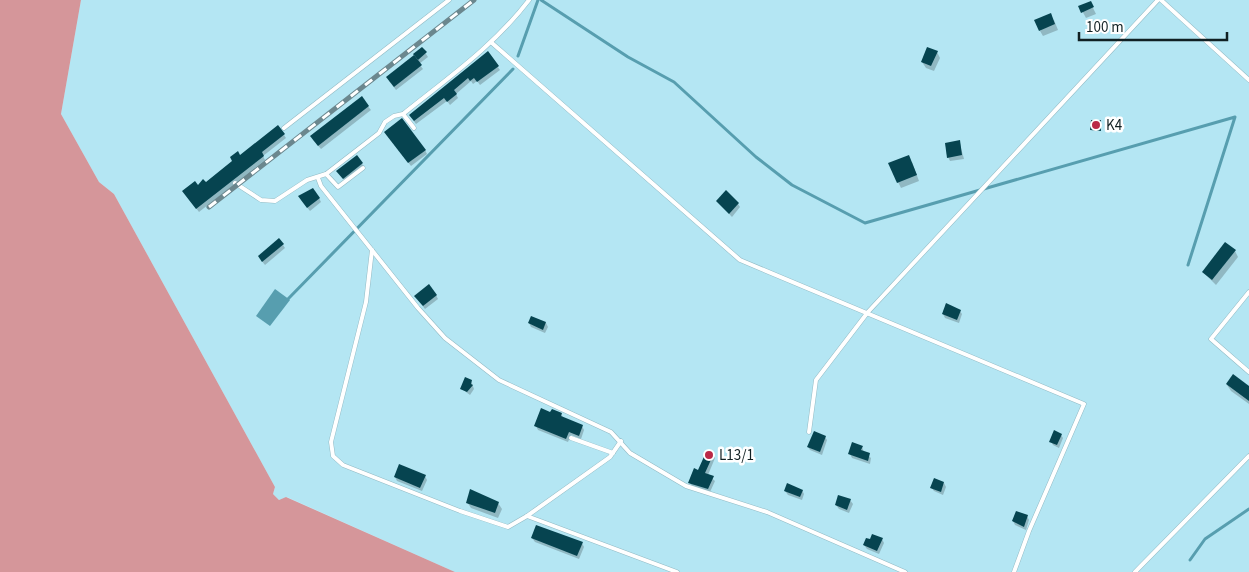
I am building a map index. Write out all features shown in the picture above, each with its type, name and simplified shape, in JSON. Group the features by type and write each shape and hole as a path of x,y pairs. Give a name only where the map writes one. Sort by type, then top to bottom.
{"lane":[{"path":"284,128 449,0"},
{"path":"235,183 261,200 271,202 280,199 307,180 326,174 379,133 385,122 403,114 492,43 529,0"},
{"path":"809,432 816,380 868,312 1160,0 1249,80"},
{"path":"492,43 740,260 1084,404 1029,531 1014,572"},
{"path":"403,114 414,128"},
{"path":"326,174 338,187 363,168"},
{"path":"318,178 322,186 424,314 446,338 473,362 499,380 611,432 630,453 686,486 766,512 905,572"},
{"path":"372,250 366,302 330,442 333,456 342,465 460,512 508,527 527,516 613,453 621,441"},
{"path":"1248,371 1211,339 1249,292"},
{"path":"571,438 613,453"},
{"path":"1135,572 1249,456"},
{"path":"527,516 588,537 677,572"}],"shaded area":[{"path":"0,0 81,0 61,114 99,182 114,194 275,487 273,494 279,500 286,497 455,572 0,572"},
{"path":"81,0 1249,0 1249,572 455,572 287,497 279,500 273,494 275,487 114,194 99,182 61,114"},
{"path":"275,289 290,300 270,326 256,316"}],"building":[{"path":"1091,1 1094,7 1081,13 1078,6"},
{"path":"1051,13 1055,24 1039,31 1034,20"},
{"path":"422,47 427,52 418,60 413,54"},
{"path":"927,47 938,51 931,66 921,62"},
{"path":"488,51 499,66 477,82 474,78 470,81 468,78 454,90 457,94 447,102 444,98 414,121 409,115"},
{"path":"414,55 422,65 394,87 386,77"},
{"path":"362,96 369,106 318,146 310,136"},
{"path":"402,118 426,150 408,163 384,132"},
{"name":"K4","path":"1091,120 1101,120 1101,131 1090,130"},
{"path":"278,125 285,134 262,152 264,156 196,209 182,191 195,181 198,185 203,179 206,182 232,161 230,157 238,151 240,155"},
{"path":"960,140 962,155 947,158 945,143"},
{"path":"357,155 363,163 343,179 336,171"},
{"path":"909,155 917,175 897,183 888,163"},
{"path":"313,188 320,198 307,208 298,196"},
{"path":"726,190 739,203 729,214 716,201"},
{"path":"279,238 284,244 262,262 258,256"},
{"path":"1225,242 1236,250 1212,280 1202,272"},
{"path":"429,284 437,295 423,306 414,296"},
{"path":"946,303 961,310 957,320 942,314"},
{"path":"531,316 546,322 543,330 528,323"},
{"path":"1233,374 1249,386 1249,401 1226,384"},
{"path":"465,377 472,380 471,384 473,385 467,392 460,389"},
{"path":"541,408 550,412 552,409 562,413 561,416 583,425 579,436 569,432 566,439 534,426"},
{"path":"1054,430 1062,434 1057,445 1049,442"},
{"path":"814,431 826,436 820,452 807,447"},
{"path":"852,442 863,446 861,450 870,453 868,461 848,454"},
{"path":"707,450 714,453 705,473 714,476 708,489 688,483 694,468 698,470"},
{"path":"399,464 426,475 420,488 394,477"},
{"path":"934,478 944,482 941,492 930,488"},
{"path":"787,483 803,490 800,497 784,491"},
{"path":"470,489 499,502 495,513 466,503"},
{"path":"838,495 851,499 847,510 835,505"},
{"path":"1016,511 1028,515 1024,527 1012,521"},
{"path":"536,525 583,542 577,556 531,538"},
{"path":"872,534 883,538 877,551 863,545 866,538 870,539"}],"waterway":[{"path":"518,56 538,0"},
{"path":"541,0 628,57 674,82 756,157 792,185 865,223 1235,117 1188,265"},
{"path":"288,299 513,69"},
{"path":"1190,560 1205,539 1249,509"}],"railway":[{"path":"209,207 474,0"}],"place":[{"name":"K4","path":"1096,125"},
{"name":"L13/1","path":"709,455"}]}
